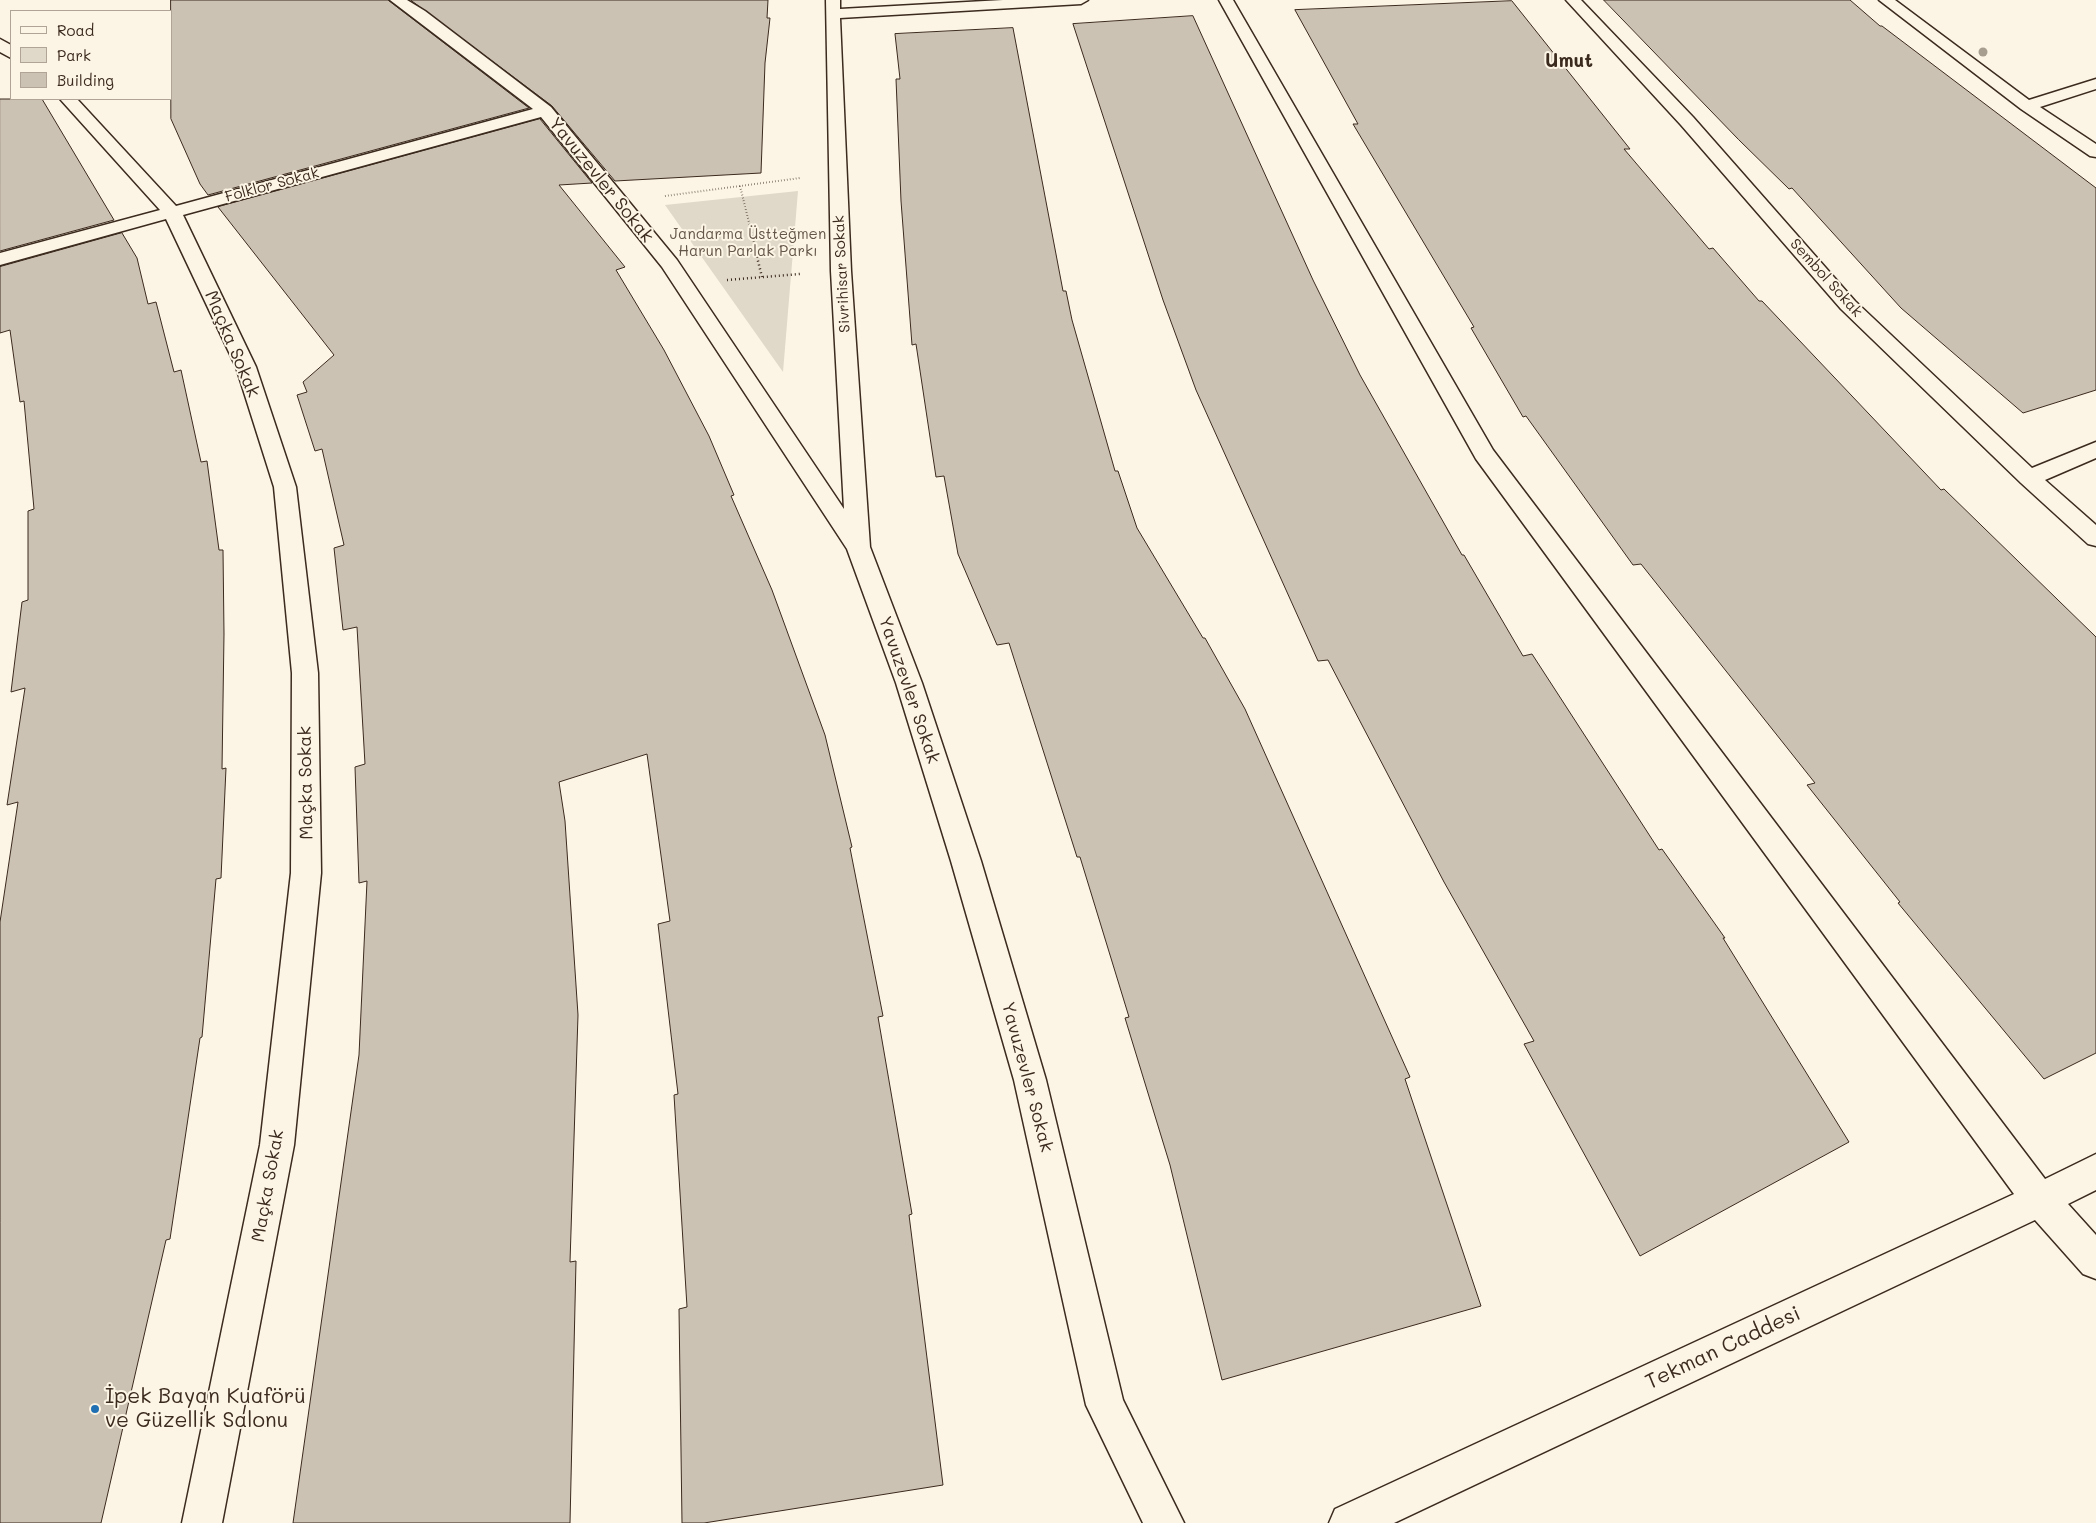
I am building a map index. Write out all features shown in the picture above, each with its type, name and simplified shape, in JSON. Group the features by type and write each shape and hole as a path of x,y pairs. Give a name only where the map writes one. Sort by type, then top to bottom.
{"street":[{"name":"Yavuzevler Sokak","path":"397,0 420,14 545,112 670,264 858,548 909,683 966,861 1030,1080 1105,1405 1164,1523"},
{"path":"833,7 1081,0"},
{"path":"1226,0 1484,454 2040,1200 2096,1261"},
{"name":"Sembol Sokak","path":"1574,0 1687,121 1848,305 2029,478 2096,538"},
{"path":"1886,0 2028,106 2096,152"},
{"name":"Sivrihisar Sokak","path":"833,7 841,271 858,548"},
{"path":"2028,106 2096,84"},
{"name":"Maçka Sokak","path":"69,100 172,212 246,367 285,486 305,673 306,873 277,1145 202,1523"},
{"name":"Folklor Sokak","path":"0,259 545,112"},
{"path":"2029,478 2096,449"},
{"name":"Tekman Caddesi","path":"1349,1523 2040,1200 2096,1171"}],"path":[{"path":"619,202 838,172"},
{"path":"740,186 762,277"},
{"path":"681,283 841,271"}],"green space":[{"name":"Jandarma Üstteğmen Harun Parlak Parkı","path":"798,191 783,372 665,205"}],"building":[{"path":"171,0 388,0 529,108 208,195 200,184 171,119"},
{"path":"411,0 768,0 767,18 770,18 765,63 761,173 615,181 552,106"},
{"path":"1604,0 1850,0 1880,26 2096,188 2096,390 2023,413 1901,308 1792,188 1789,189 1739,140"},
{"path":"1512,1 1630,149 1624,149 1709,249 1713,248 1759,301 1762,301 1941,490 1944,489 2096,637 2096,1053 2044,1079 1898,903 1900,902 1807,785 1815,783 1641,564 1633,565 1526,416 1523,417 1471,328 1474,327 1353,124 1358,124 1295,10"},
{"path":"1193,16 1313,280 1360,375 1462,555 1464,555 1523,656 1532,654 1659,850 1662,849 1725,938 1723,938 1849,1142 1640,1256 1524,1044 1534,1041 1444,882 1328,660 1318,661 1196,390 1163,300 1073,24"},
{"path":"1013,28 1063,291 1066,291 1072,320 1115,471 1118,471 1137,528 1203,638 1205,638 1245,709 1410,1077 1405,1079 1481,1306 1222,1380 1170,1165 1125,1018 1129,1017 1080,857 1077,857 1009,643 997,645 958,554 944,476 936,477 916,344 912,345 901,201 896,79 900,79 895,34"},
{"path":"0,99 43,100 114,220 0,251"},
{"path":"540,119 592,183 559,185 625,267 616,270 664,350 709,436 734,495 731,496 772,590 825,735 852,847 850,848 883,1016 878,1017 912,1214 909,1215 943,1485 704,1523 682,1523 679,1309 687,1307 674,1095 678,1094 658,924 670,921 647,754 559,782 565,821 578,1015 570,1262 576,1261 570,1523 293,1523 359,1055 367,881 359,883 355,767 365,764 357,627 343,630 334,548 344,545 322,449 315,451 297,395 307,392 303,382 334,355 218,207"},
{"path":"122,233 137,258 148,304 156,302 174,372 181,370 201,462 207,461 219,550 223,550 222,769 226,768 221,878 216,879 202,1037 200,1038 170,1239 166,1240 101,1523 0,1523 0,922 18,802 7,805 25,688 11,692 22,602 28,600 28,511 34,509 24,401 20,402 10,330 0,333 0,267"}],"place":[{"name":"İpek Bayan Kuaförü ve Güzellik Salonu","path":"95,1409"}],"district":[{"name":"Umut","path":"1569,61"}]}
